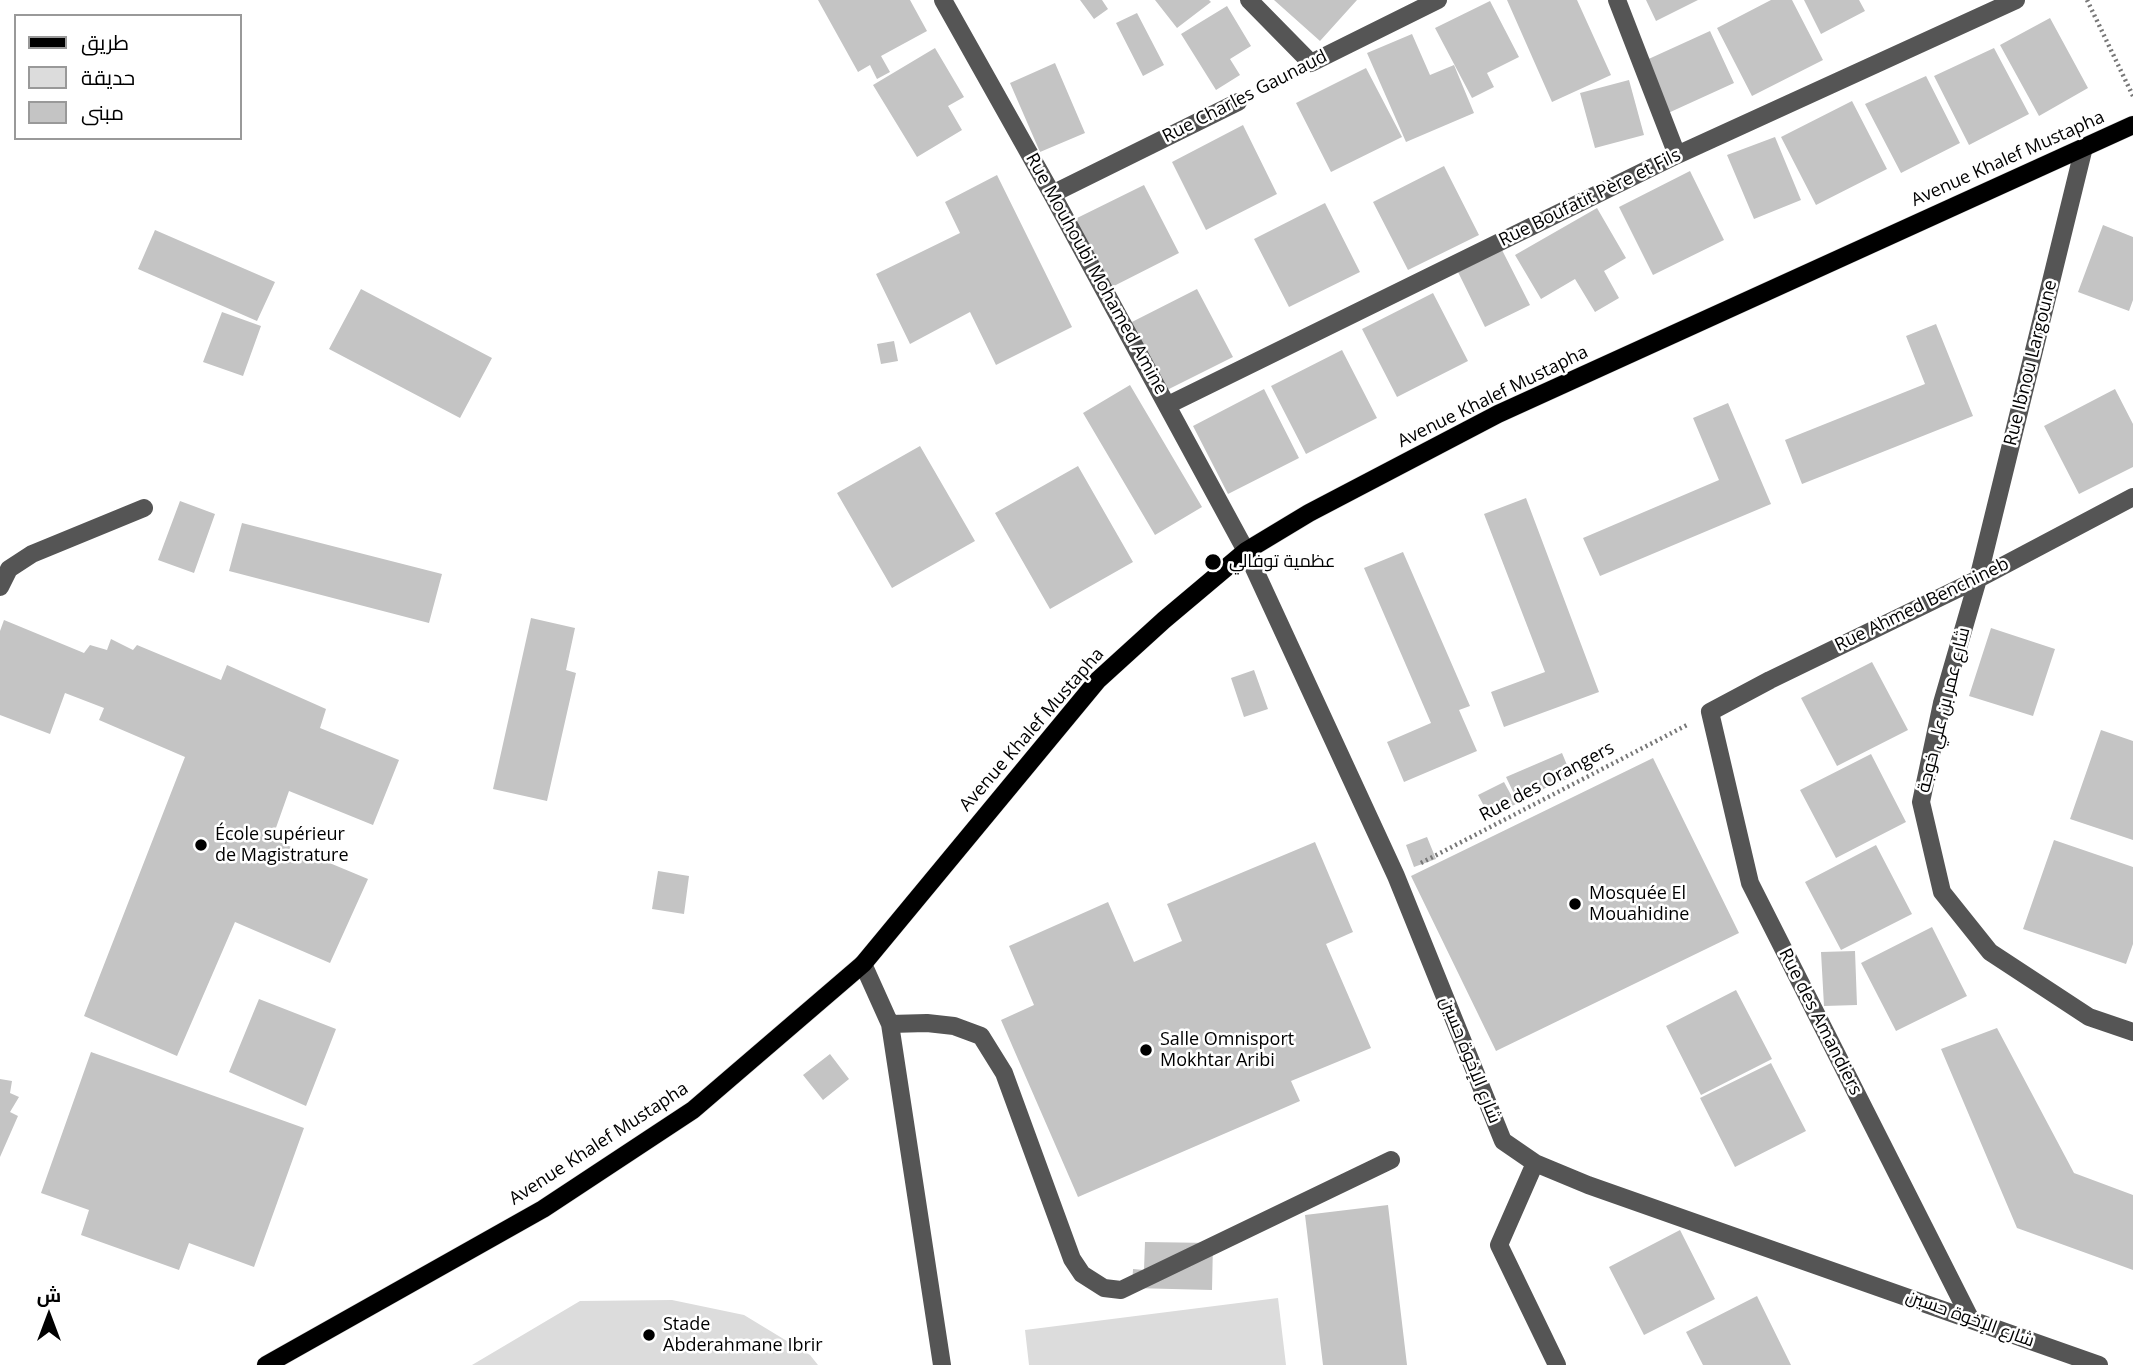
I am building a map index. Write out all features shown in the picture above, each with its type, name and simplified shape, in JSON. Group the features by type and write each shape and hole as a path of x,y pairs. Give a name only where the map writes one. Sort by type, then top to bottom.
{"main road":[{"name":"Avenue Khalef Mustapha","path":"266,1365 543,1209 693,1110 863,964 1098,680 1246,551 1309,513 1498,414 2133,125"}],"street":[{"name":"Rue Mouhoubi Mohamed Amine","path":"943,0 1246,551"},
{"path":"1249,0 1311,63"},
{"name":"Rue Charles Gaunaud","path":"1311,63 1438,0"},
{"path":"1617,0 1677,155"},
{"name":"Rue Boufatit Père et Fils","path":"1168,405 1677,155 2015,0"},
{"name":"Rue Charles Gaunaud","path":"1052,194 1238,102"},
{"name":"Rue Ibnou Largoune","path":"1978,579 2084,147"},
{"name":"Rue Ahmed Benchineb","path":"1710,712 1978,579 2133,497"},
{"path":"0,587 9,569 32,554 144,508"},
{"name":"شارع الإخوة حسين","path":"1246,551 1396,876 1503,1141 1535,1163 1588,1185 2099,1365"},
{"name":"شارع عمر بن علي خوجة","path":"1978,579 1942,703 1921,802 1942,892 1990,953 2089,1017 2133,1032"},
{"name":"Rue des Amandiers","path":"1710,712 1750,883 1970,1318"},
{"path":"863,964 890,1024 942,1365"},
{"path":"890,1024 926,1023 954,1026 981,1036 1003,1073 1073,1259 1082,1274 1104,1288 1121,1290 1391,1160"},
{"path":"1535,1163 1499,1245 1557,1365"}],"path":[{"path":"2087,0 2133,96"},
{"name":"Rue Charles Gaunaud","path":"1238,102 1311,63"},
{"name":"Rue des Orangers","path":"1396,876 1710,712"}],"green space":[{"path":"1278,1298 1286,1365 1029,1365 1025,1330"},
{"name":"Stade Abderahmane Ibrir","path":"672,1300 744,1315 810,1355 818,1365 472,1365 580,1301"}],"building":[{"path":"818,0 910,0 927,31 881,56 890,72 877,79 870,65 858,72"},
{"path":"1080,0 1102,0 1108,9 1094,19"},
{"path":"1155,0 1209,0 1211,2 1177,28"},
{"path":"1274,0 1357,0 1320,41"},
{"path":"1507,0 1577,0 1611,75 1552,102"},
{"path":"1646,0 1698,0 1656,21"},
{"path":"1771,0 1792,0 1823,60 1752,96 1717,28"},
{"path":"1804,0 1859,0 1865,11 1821,34"},
{"path":"1490,1 1519,57 1487,73 1494,87 1472,98 1435,28"},
{"path":"1227,6 1251,46 1230,59 1240,75 1216,90 1181,34"},
{"path":"1137,13 1164,65 1143,76 1116,23"},
{"path":"2050,18 2088,88 2039,116 2000,45"},
{"path":"1710,31 1734,83 1666,114 1642,62"},
{"path":"1412,34 1430,75 1454,65 1474,113 1406,142 1367,53"},
{"path":"935,48 964,97 948,106 962,130 917,157 873,85"},
{"path":"1994,48 2029,114 1969,145 1934,76"},
{"path":"1055,63 1085,133 1040,152 1010,83"},
{"path":"1366,68 1402,137 1331,172 1296,103"},
{"path":"1926,76 1960,143 1901,173 1865,104"},
{"path":"1629,80 1644,135 1595,148 1580,93"},
{"path":"1852,101 1887,169 1816,205 1781,137"},
{"path":"1243,125 1277,194 1206,230 1172,162"},
{"path":"1775,137 1801,200 1754,219 1727,155"},
{"path":"1444,166 1479,235 1408,270 1373,202"},
{"path":"1690,171 1724,240 1653,275 1619,207"},
{"path":"997,175 1072,327 996,365 970,312 910,344 876,274 960,233 945,202"},
{"path":"1144,185 1179,253 1108,289 1073,220"},
{"path":"1325,203 1360,272 1289,307 1254,239"},
{"path":"1597,208 1626,258 1604,271 1619,298 1595,312 1575,279 1541,299 1515,255"},
{"path":"2103,225 2133,237 2133,300 2129,311 2078,292"},
{"path":"155,230 275,282 257,321 138,269"},
{"path":"1502,250 1530,305 1485,327 1458,272"},
{"path":"361,289 492,358 460,418 329,349"},
{"path":"1197,289 1233,357 1161,393 1126,325"},
{"path":"1433,293 1468,361 1397,397 1362,329"},
{"path":"222,312 261,326 243,376 203,362"},
{"path":"1936,324 1973,416 1802,484 1785,440 1925,384 1906,336"},
{"path":"894,341 898,361 881,364 877,344"},
{"path":"1342,350 1377,418 1306,454 1271,386"},
{"path":"1130,385 1202,507 1155,535 1083,413"},
{"path":"1264,389 1299,458 1228,494 1193,426"},
{"path":"2115,389 2133,424 2133,467 2079,494 2044,426"},
{"path":"1728,403 1771,504 1600,576 1583,538 1719,480 1693,418"},
{"path":"920,446 975,541 892,588 837,493"},
{"path":"1078,466 1133,562 1050,609 995,513"},
{"path":"1526,498 1599,692 1504,727 1491,692 1545,672 1484,514"},
{"path":"180,501 215,514 194,573 158,560"},
{"path":"242,523 442,574 429,623 229,571"},
{"path":"1403,552 1470,706 1459,710 1477,751 1404,782 1387,742 1431,723 1364,568"},
{"path":"531,618 575,628 566,670 576,673 547,801 493,789"},
{"path":"4,620 84,653 90,645 107,650 111,639 133,650 137,645 221,680 227,665 326,709 320,728 399,760 373,825 289,791 272,839 368,879 330,963 235,922 177,1056 84,1016 185,757 99,720 104,708 65,693 50,734 0,715 0,631"},
{"path":"1991,628 2055,649 2033,716 1969,696"},
{"path":"1872,662 1908,730 1837,766 1801,698"},
{"path":"1254,670 1268,709 1244,717 1231,678"},
{"path":"2101,730 2133,741 2133,840 2070,819"},
{"path":"1562,753 1572,777 1517,800 1506,777"},
{"path":"1871,754 1906,822 1836,858 1800,790"},
{"name":"Mosquée El Mouahidine","path":"1653,758 1739,933 1496,1051 1411,876"},
{"path":"1504,782 1516,804 1490,817 1478,795"},
{"path":"1427,837 1436,859 1414,867 1406,845"},
{"path":"2054,840 2133,867 2133,944 2126,964 2023,929"},
{"name":"Salle Omnisport Mokhtar Aribi","path":"1315,842 1353,932 1326,944 1371,1048 1291,1081 1300,1101 1078,1197 1001,1020 1034,1005 1009,946 1108,902 1134,962 1182,941 1167,904"},
{"path":"1876,845 1912,914 1841,950 1805,882"},
{"path":"658,871 689,876 684,914 652,909"},
{"path":"1932,927 1967,996 1896,1031 1861,963"},
{"path":"1855,951 1857,1005 1824,1006 1821,952"},
{"path":"1736,990 1772,1059 1701,1095 1666,1026"},
{"path":"259,999 336,1029 306,1106 229,1072"},
{"path":"1997,1028 2074,1173 2133,1195 2133,1270 2017,1228 1941,1049"},
{"path":"91,1052 304,1128 254,1267 189,1243 179,1270 81,1235 89,1210 41,1193"},
{"path":"830,1054 849,1079 823,1100 803,1075"},
{"path":"1771,1063 1806,1131 1735,1167 1700,1098"},
{"path":"0,1079 12,1081 10,1093 19,1097 10,1112 18,1116 0,1157"},
{"path":"1388,1205 1407,1365 1323,1365 1305,1215"},
{"path":"1680,1230 1715,1299 1644,1335 1609,1267"},
{"path":"1145,1242 1213,1243 1212,1290 1132,1288 1133,1269 1144,1270"},
{"path":"1757,1296 1791,1365 1703,1365 1686,1332"}],"place":[{"name":"عظمية توفالي","path":"1213,562"},
{"name":"École supérieur de Magistrature","path":"201,845"},
{"name":"Mosquée El Mouahidine","path":"1575,904"},
{"name":"Salle Omnisport Mokhtar Aribi","path":"1146,1050"},
{"name":"Stade Abderahmane Ibrir","path":"649,1335"}]}
